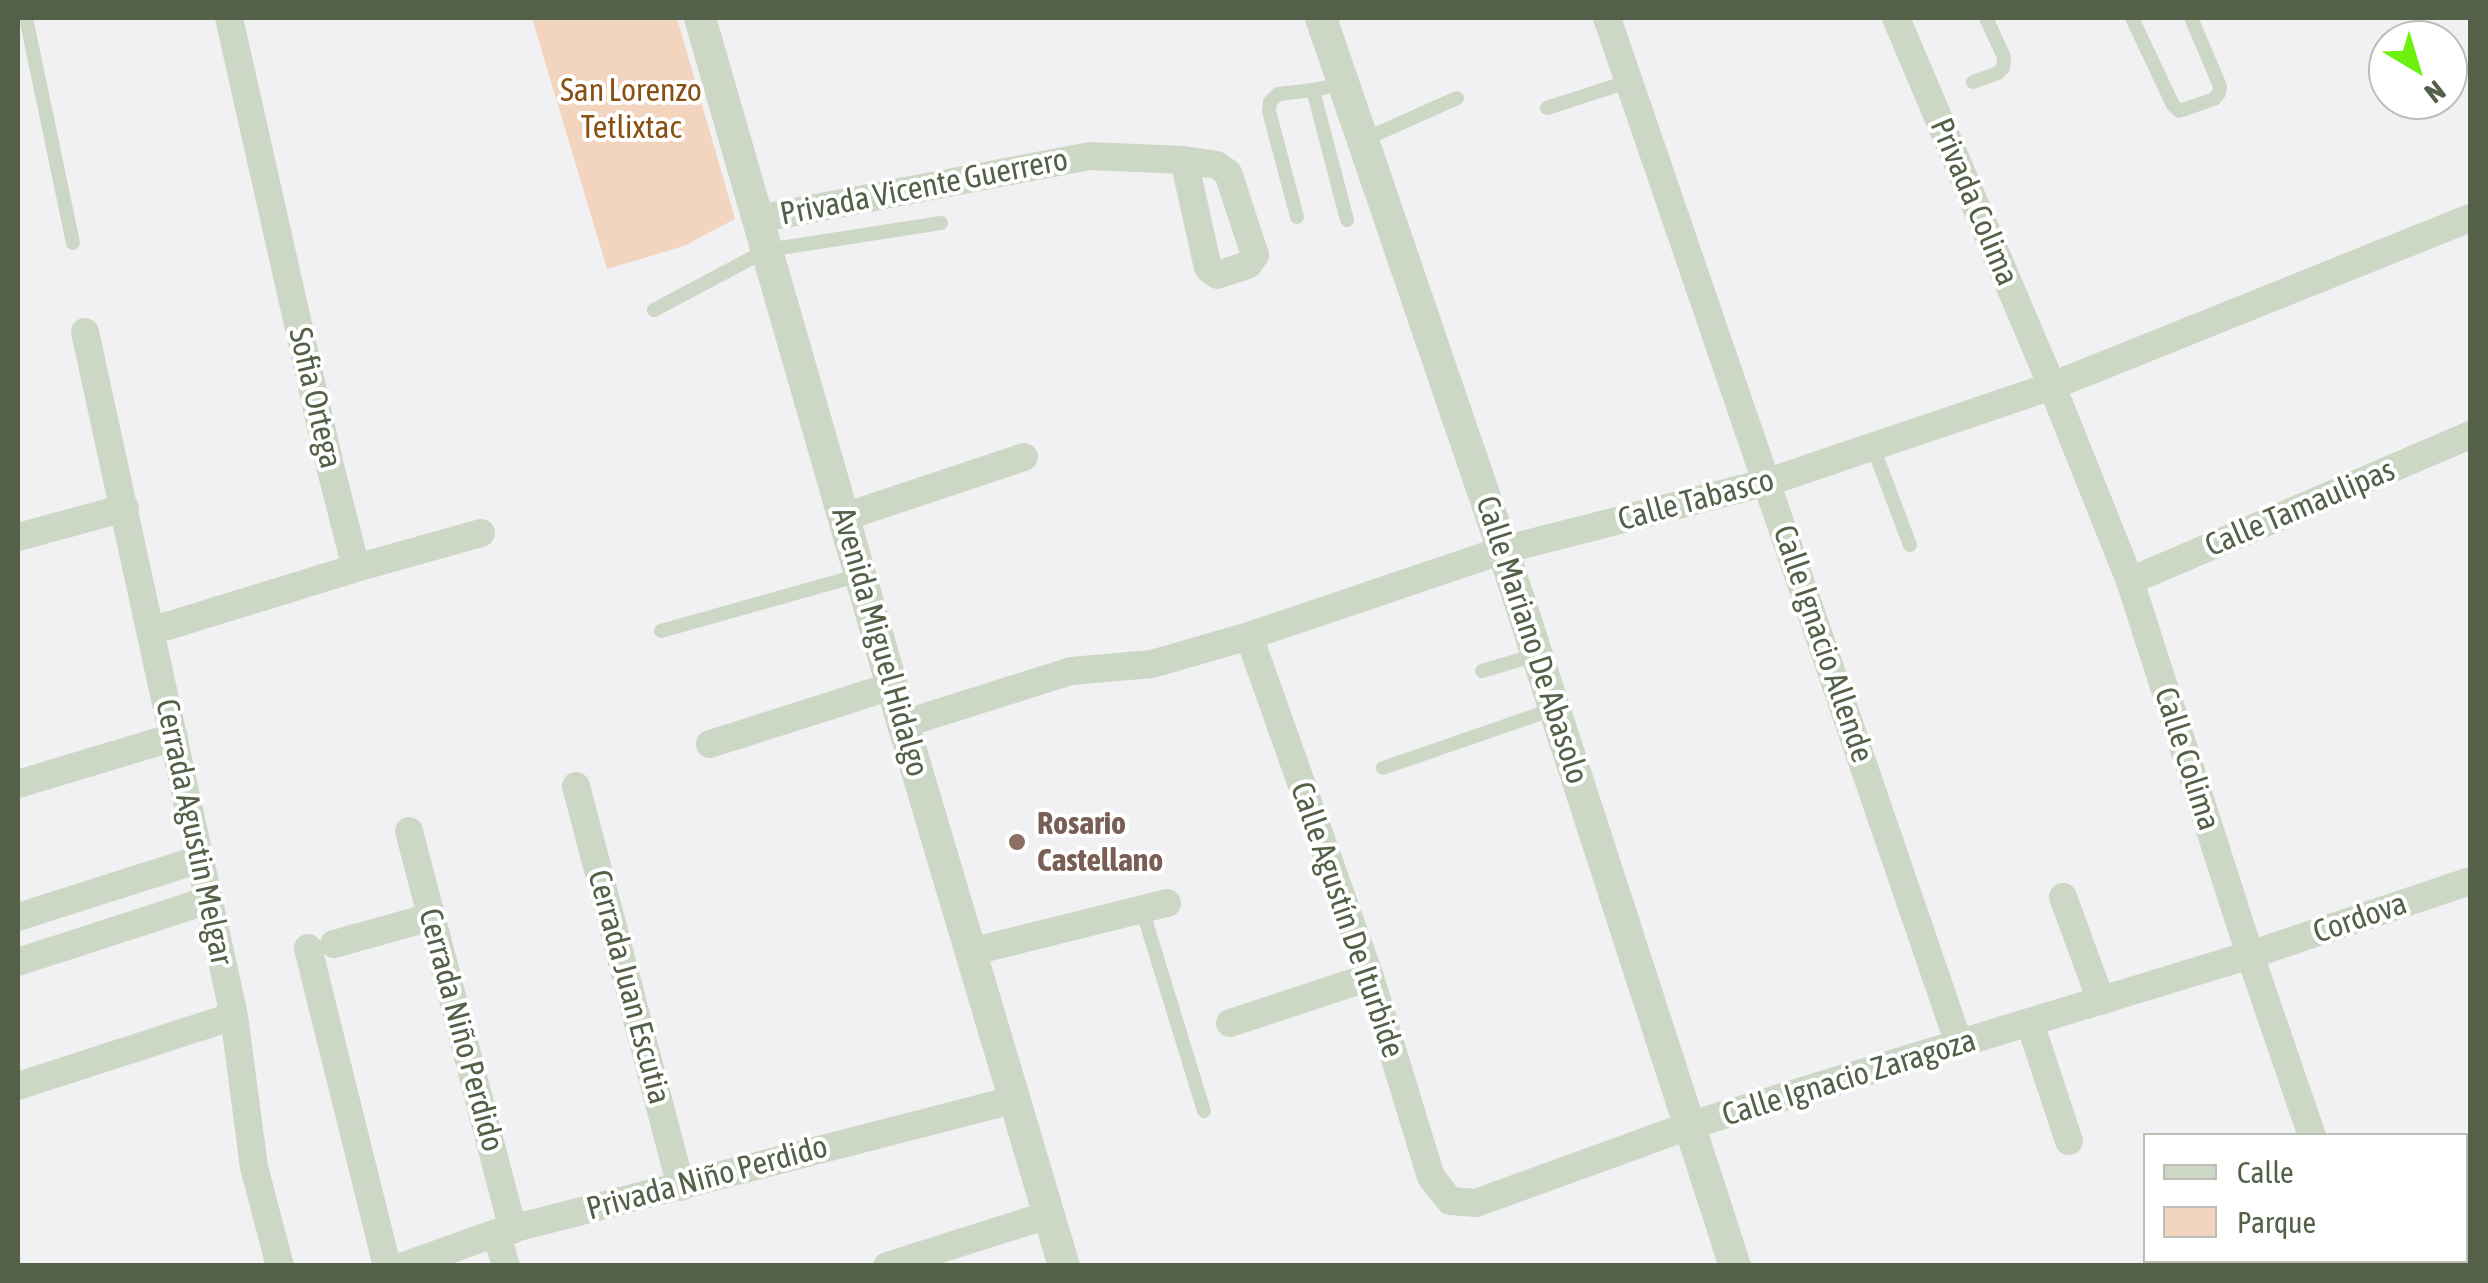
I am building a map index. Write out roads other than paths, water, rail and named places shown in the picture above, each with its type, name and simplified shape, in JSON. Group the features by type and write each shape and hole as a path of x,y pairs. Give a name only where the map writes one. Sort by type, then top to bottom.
{"street":[{"name":"Sofia Ortega","path":"229,18 356,568"},
{"name":"Avenida Miguel Hidalgo","path":"700,18 1064,1266"},
{"name":"Calle Mariano De Abasolo","path":"1321,18 1328,86 1363,140 1503,550 1736,1266"},
{"name":"Calle Ignacio Allende","path":"1608,18 1959,1044"},
{"name":"Privada Colima","path":"1896,18 2052,386"},
{"name":"Privada Vicente Guerrero","path":"763,235 1090,156 1184,160"},
{"name":"Calle Tabasco","path":"903,724 1071,670 1152,664 1249,636 1503,550 1768,482 2052,386 2470,218"},
{"name":"Cerrada Agustin Melgar","path":"85,332 234,1016 254,1167 280,1266"},
{"name":"Calle Colima","path":"2052,386 2130,582 2311,1133"},
{"name":"Calle Tamaulipas","path":"2130,582 2469,440"},
{"path":"844,517 1024,456"},
{"path":"18,538 125,508"},
{"path":"151,632 481,533"},
{"name":"Calle Agustín De Iturbide","path":"1249,636 1370,978 1430,1177 1450,1200"},
{"path":"710,744 892,686"},
{"path":"18,784 174,737"},
{"name":"Cerrada Juan Escutia","path":"576,786 681,1187"},
{"name":"Cerrada Niño Perdido","path":"409,831 504,1231 506,1266"},
{"path":"18,917 200,859"},
{"name":"Cordova","path":"2250,955 2470,881"},
{"path":"2063,897 2101,1001"},
{"path":"18,962 209,900"},
{"path":"970,952 1154,906"},
{"path":"404,1265 321,946 431,917"},
{"name":"Calle Ignacio Zaragoza","path":"1450,1200 1476,1203 1691,1125 2250,955"},
{"path":"1230,1023 1370,978"},
{"path":"18,1086 234,1016"},
{"path":"2030,1023 2069,1142"},
{"name":"Privada Niño Perdido","path":"404,1265 504,1231 1014,1100"},
{"path":"886,1266 1048,1215"}],"lane":[{"path":"26,18 73,243"},
{"path":"1973,82 1998,74 2003,68 2004,58 1986,18"},
{"path":"2132,18 2179,111 2214,100 2220,86 2191,18"},
{"path":"1547,108 1630,82"},
{"path":"1297,217 1269,111 1270,102 1278,94 1328,86 1347,220"},
{"path":"1363,140 1457,98"},
{"path":"654,310 763,235 941,224"},
{"path":"1874,446 1910,545"},
{"path":"661,631 860,574"},
{"path":"1482,670 1537,655"},
{"path":"1383,768 1555,709"},
{"path":"1154,906 1204,1110"}],"place":[{"name":"Rosario Castellano","path":"1017,842"}],"park label":[{"name":"San Lorenzo Tetlixtac","path":"631,110"}]}
